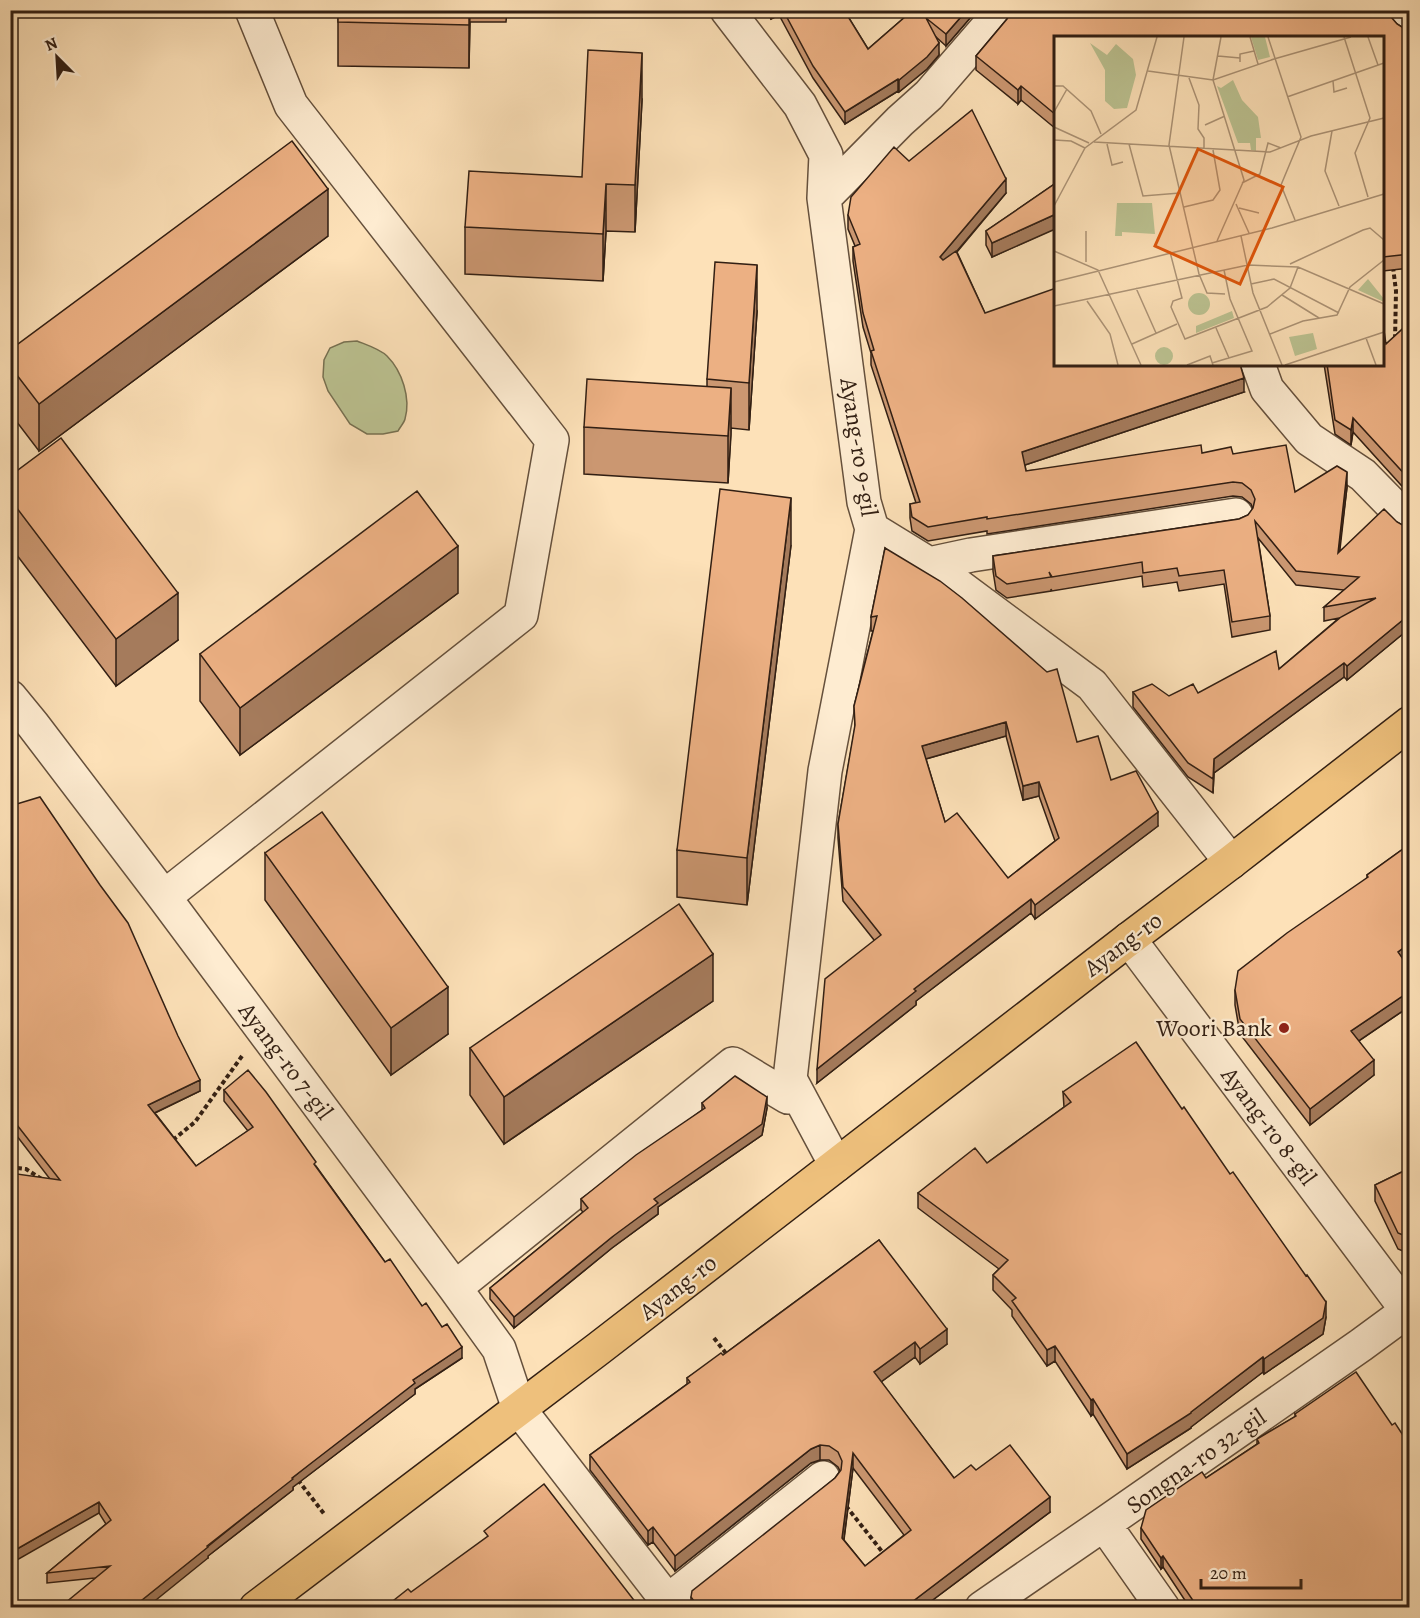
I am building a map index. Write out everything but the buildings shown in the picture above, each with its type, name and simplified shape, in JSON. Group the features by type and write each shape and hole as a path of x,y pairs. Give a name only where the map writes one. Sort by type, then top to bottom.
{"main road":[{"name":"Ayang-ro","path":"256,1608 519,1409 1410,723"}],"street":[{"path":"164,897 521,615 552,441 291,105 252,10"},
{"name":"Ayang-ro 9-gil","path":"727,10 800,105 826,155 824,198 864,502 872,529 929,564 1092,685 1231,862"},
{"path":"824,198 929,95 993,21 999,10"},
{"path":"1395,10 1410,25"},
{"path":"1259,366 1267,389 1309,439 1363,475 1410,523"},
{"path":"929,564 971,555 1236,515"},
{"path":"836,1165 790,1079 825,771 872,529"},
{"name":"Ayang-ro 7-gil","path":"10,697 22,731 164,897 499,1349 519,1409"},
{"name":"Ayang-ro 8-gil","path":"1128,939 1409,1311"},
{"path":"455,1288 733,1064 788,1097 798,1093"},
{"name":"Songna-ro 32-gil","path":"982,1608 1409,1311"},
{"path":"519,1409 671,1604 823,1478"},
{"path":"1104,1524 1163,1608"}],"path":[{"path":"1392,258 1396,291 1395,350"},
{"path":"168,1143 195,1122 262,1029"},
{"path":"10,1167 26,1169 44,1180"},
{"path":"297,1478 345,1541"}],"green space":[{"path":"357,341 384,354 401,377 406,394 407,411 398,431 367,434 350,424 328,391 323,377 324,360 330,348 344,342"}],"place":[{"name":"Woori Bank","path":"1284,1028"}]}
